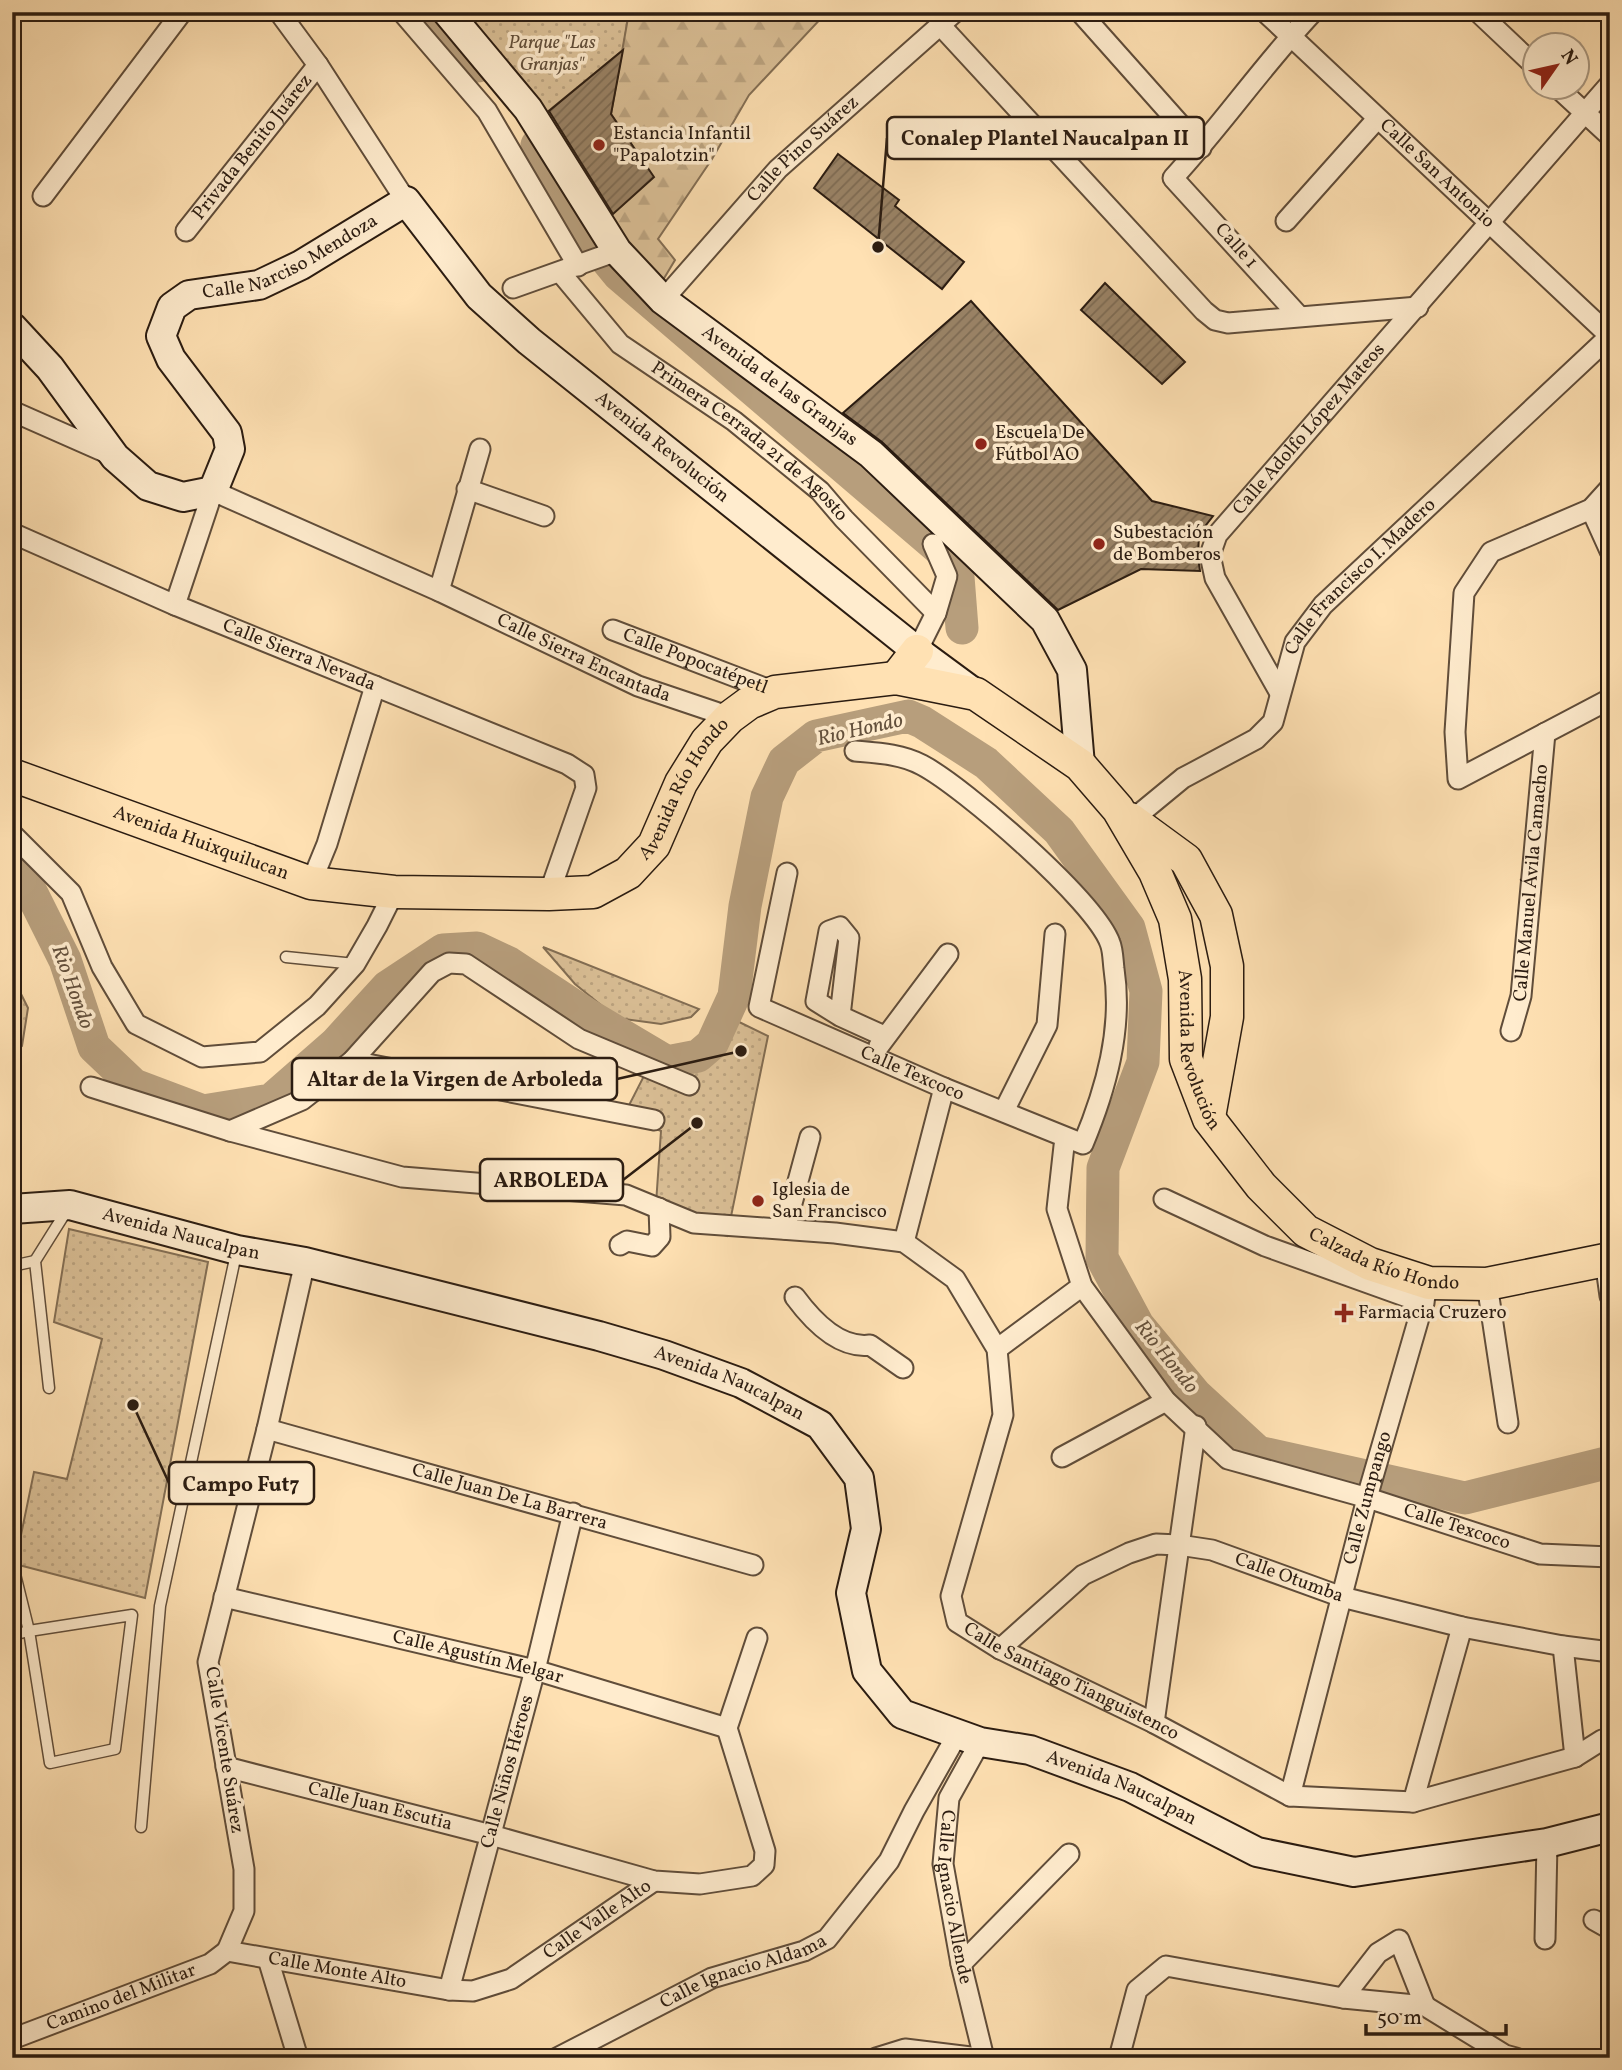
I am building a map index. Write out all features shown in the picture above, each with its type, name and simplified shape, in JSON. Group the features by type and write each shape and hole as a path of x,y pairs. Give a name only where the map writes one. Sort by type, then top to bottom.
{"main road":[{"name":"Avenida de las Granjas","path":"447,12 528,109 592,260 663,300 871,454 1045,620 1072,670 1080,765"},
{"name":"Calle Narciso Mendoza","path":"212,491 230,449 227,433 171,359 161,336 172,307 189,295 259,285 301,265 406,201"},
{"name":"Avenida Revolución","path":"406,201 479,296 529,341 917,651 1080,765 1125,815 1186,860 1216,915 1227,966 1227,1017 1209,1119"},
{"path":"12,327 50,368 115,457 148,486 183,497 212,491"},
{"path":"896,678 917,651"},
{"name":"Avenida Río Hondo","path":"394,892 593,892 628,873 654,845 681,783 707,740 749,703 775,692 896,678 976,694"},
{"name":"Avenida Huixquilucan","path":"12,775 311,883 394,892"},
{"name":"Avenida Revolución","path":"1125,815 1155,872 1175,919 1185,979 1186,1059 1209,1119"},
{"name":"Calzada Río Hondo","path":"1209,1119 1261,1186 1306,1231 1427,1293 1607,1260"},
{"name":"Avenida Naucalpan","path":"12,1209 70,1205 237,1250 305,1262 599,1336 664,1355 741,1383 820,1425 859,1478 866,1530 851,1593 867,1671 902,1714 969,1739 1030,1749 1130,1787 1257,1852 1354,1872 1547,1843 1610,1827"}],"street":[{"path":"44,196 182,12"},
{"name":"Avenida Revolución","path":"279,12 318,65 406,201"},
{"name":"Avenida de las Granjas","path":"402,12 487,111 592,260"},
{"path":"1080,12 1200,148 1290,36 1313,12"},
{"name":"Calle San Antonio","path":"1265,12 1610,336"},
{"path":"1478,12 1520,51"},
{"path":"948,19 1204,312 1215,320 1228,323 1418,307"},
{"name":"Calle Pino Suárez","path":"663,300 778,169 948,19"},
{"name":"Privada Benito Juárez","path":"186,231 318,65"},
{"name":"Calle Adolfo López Mateos","path":"1280,694 1215,578 1210,555 1217,535 1610,84"},
{"path":"1573,102 1610,136"},
{"path":"1286,221 1377,119"},
{"name":"Calle 1","path":"1200,148 1173,177 1298,315"},
{"path":"513,288 592,260"},
{"name":"Primera Cerrada 21 de Agosto","path":"592,260 620,344 734,421 821,491 844,519 936,613"},
{"name":"Calle Francisco I. Madero","path":"1125,815 1183,778 1256,739 1273,722 1295,642 1323,605 1610,336"},
{"path":"12,411 115,457"},
{"path":"439,592 480,449"},
{"path":"1610,488 1600,510 1610,551"},
{"path":"467,489 544,516"},
{"path":"175,605 212,491"},
{"name":"Calle Sierra Encantada","path":"212,491 439,592 638,686 730,717"},
{"path":"1600,510 1491,552 1464,593 1455,732 1458,779 1610,699"},
{"name":"Calle Sierra Nevada","path":"12,533 175,605 567,764 584,775 586,788 549,894"},
{"path":"917,651 936,613 947,576 933,544"},
{"name":"Calle Popocatépetl","path":"613,631 775,692"},
{"path":"311,883 327,844 375,687"},
{"name":"Calle Manuel Ávila Camacho","path":"1511,1031 1521,996 1545,733"},
{"path":"855,751 893,754 922,765 967,797 1012,834 1090,911 1110,942 1117,989 1115,1031 1100,1104 1075,1141"},
{"path":"12,834 71,893 102,967 136,1024 202,1057 260,1052 317,1006 355,964 394,892"},
{"name":"Calle Texcoco","path":"787,873 759,1007 944,1088 1075,1141"},
{"path":"840,1016 849,938 840,927 829,931 816,1001 840,1016 884,1036"},
{"path":"1004,1111 1047,1025 1055,934"},
{"path":"874,1056 884,1036 948,954"},
{"path":"230,1131 302,1100 352,1061 432,972 449,963 466,964 579,1039 689,1085"},
{"path":"352,1061 654,1120"},
{"name":"Calle Santiago Tianguistenco","path":"91,1087 230,1131 402,1177 626,1195 694,1223 785,1229 904,1242 955,1279 997,1349 1003,1415 951,1596 957,1622 1000,1648 1154,1723 1290,1797 1413,1802 1575,1757 1602,1740"},
{"path":"904,1242 944,1088"},
{"path":"785,1229 810,1137"},
{"name":"Calle Texcoco","path":"1075,1141 1064,1146 1057,1209 1082,1286 1166,1401 1196,1426 1228,1459 1369,1493 1540,1554 1610,1557"},
{"path":"1164,1199 1265,1246 1427,1293"},
{"path":"620,1245 627,1241 652,1246 660,1237 659,1208"},
{"path":"1607,1260 1610,1296"},
{"name":"Calle Vicente Suárez","path":"228,1951 244,1911 244,1870 208,1662 267,1429 305,1262"},
{"path":"1487,1284 1508,1423"},
{"path":"997,1349 1082,1286"},
{"name":"Calle Zumpango","path":"1290,1797 1369,1493 1427,1293"},
{"path":"795,1297 809,1317 836,1337 857,1346 870,1345 903,1368"},
{"path":"1062,1457 1166,1401"},
{"path":"1154,1723 1196,1426"},
{"name":"Calle Juan De La Barrera","path":"267,1429 753,1565"},
{"name":"Calle Niños Héroes","path":"449,1990 535,1670 573,1513"},
{"name":"Calle Otumba","path":"1000,1648 1083,1575 1129,1553 1156,1544 1212,1550 1342,1597 1462,1627 1610,1652"},
{"name":"Calle Agustín Melgar","path":"225,1597 535,1670 727,1728"},
{"path":"1413,1802 1462,1627"},
{"path":"727,1728 757,1638"},
{"path":"1563,1646 1575,1757"},
{"name":"Calle Valle Alto","path":"449,1990 473,1991 511,1979 654,1881 701,1884 752,1876 764,1866 765,1851 727,1728"},
{"name":"Calle Ignacio Allende","path":"969,1739 949,1798 943,1864 982,2058"},
{"name":"Calle Ignacio Aldama","path":"557,2058 712,1978 804,1951 827,1939 889,1861 914,1811 969,1739"},
{"name":"Calle Juan Escutia","path":"226,1766 491,1835 654,1881"},
{"path":"1545,1939 1547,1843"},
{"path":"961,1964 1069,1854"},
{"path":"1343,1998 1378,1953 1399,1940 1425,2007"},
{"name":"Calle Monte Alto","path":"228,1951 449,1990"},
{"name":"Camino del Militar","path":"12,2039 210,1964 228,1951"},
{"path":"268,1959 298,2058"},
{"path":"1119,2058 1137,1990 1166,1966 1343,1998 1425,2007 1505,2055 1516,2058"},
{"path":"876,2058 905,2049 982,2058"}],"lane":[{"path":"286,957 355,964"},
{"path":"49,1388 35,1261 70,1205"},
{"path":"141,1826 160,1606 237,1250"},
{"path":"12,1266 35,1261"},
{"path":"12,1562 29,1631 50,1763 115,1749 132,1615 29,1631 12,1635"}],"green space":[{"name":"Parque \"Las Granjas\"","path":"464,12 629,12 623,50 546,113"},
{"path":"629,12 827,12 749,95 712,159 658,239 675,260 660,285 608,218 653,177 611,114"},
{"path":"543,947 699,1009 691,1017 661,1024 617,1018 575,984"},
{"path":"12,976 28,1008 22,1046 12,1054"},
{"path":"733,1019 768,1036 727,1236 687,1223 656,1204 661,1131 624,1115 647,1070 668,1080 695,1069 722,1048"},
{"path":"69,1229 208,1262 145,1598 15,1564 34,1472 67,1479 102,1339 54,1322"}],"building":[{"name":"Estancia Infantil \"Papalotzin\"","path":"623,50 611,114 654,177 613,214 549,111"},
{"path":"838,154 899,200 895,206 964,262 942,289 814,188"},
{"path":"1105,283 1185,362 1162,384 1081,310"},
{"name":"Escuela De Fútbol AO","path":"971,301 1152,501 1213,516 1199,534 1200,571 1141,569 1058,610 882,442 843,413"}],"waterway":[{"path":"427,12 478,66"},
{"path":"537,145 582,230 619,275 957,564 962,628"},
{"name":"Rio Hondo","path":"12,865 22,874 65,960 94,1047 134,1085 203,1111 271,1100 335,1044 387,987 443,950 477,948 509,963 588,1015 667,1062 698,1056 712,1044 734,996 745,906 767,797 784,761 816,736 908,716 986,763 1059,831 1129,928 1146,991 1143,1062 1103,1168 1102,1258 1138,1325 1196,1395 1258,1452 1465,1498 1610,1462"}],"place":[{"name":"Estancia Infantil \"Papalotzin\"","path":"599,145"},
{"name":"Conalep Plantel Naucalpan II","path":"878,247"},
{"name":"Escuela De Fútbol AO","path":"981,444"},
{"name":"Subestación de Bomberos","path":"1099,544"},
{"name":"Altar de la Virgen de Arboleda","path":"741,1051"},
{"name":"ARBOLEDA","path":"697,1123"},
{"name":"Iglesia de San Francisco","path":"758,1201"},
{"name":"Farmacia Cruzero","path":"1344,1313"},
{"name":"Campo Fut7","path":"133,1405"}]}
